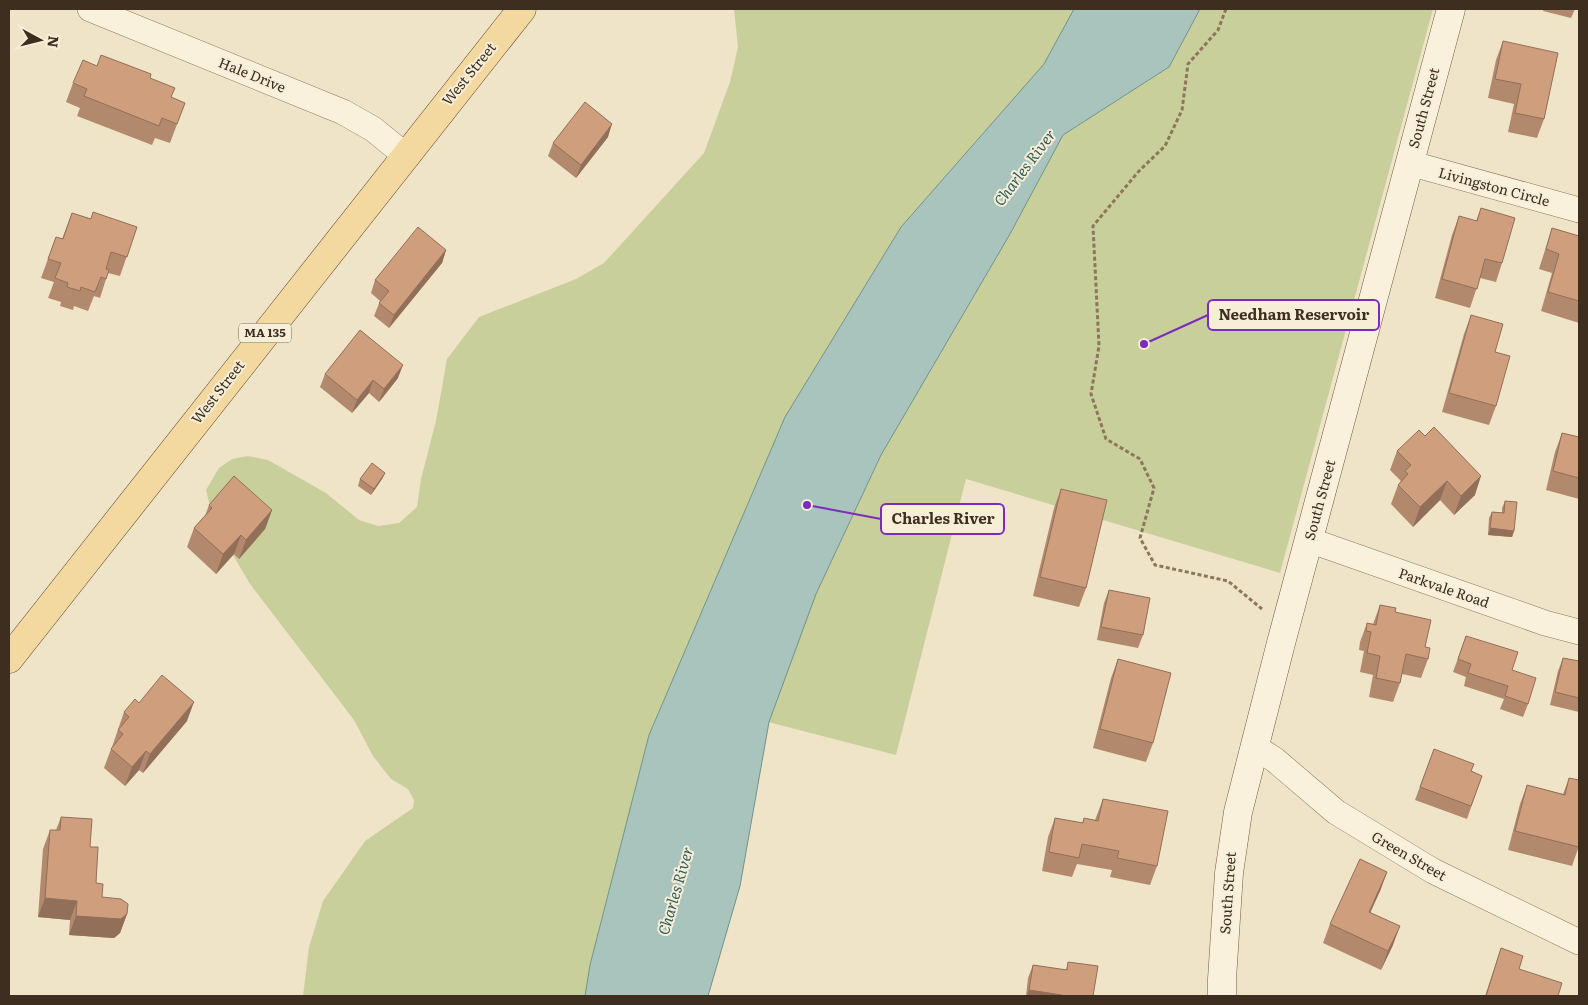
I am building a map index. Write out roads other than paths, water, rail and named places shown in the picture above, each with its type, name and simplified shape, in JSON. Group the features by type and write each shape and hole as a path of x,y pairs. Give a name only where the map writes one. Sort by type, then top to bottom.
{"main road":[{"name":"West Street","path":"9,658 522,9"}],"street":[{"name":"Hale Drive","path":"90,9 343,112 373,129 405,155"},
{"name":"South Street","path":"1222,996 1232,844 1238,812 1281,643 1451,9"},
{"name":"Livingston Circle","path":"1409,163 1579,210"},
{"name":"Parkvale Road","path":"1309,540 1545,623 1579,632"},
{"name":"Green Street","path":"1254,746 1276,760 1336,812 1433,871 1579,942"}],"water":[{"path":"1074,9 1200,9 1169,67 1063,135 1010,234 881,455 816,594 769,722 740,886 708,996 585,996 590,965 649,735 785,417 901,227 1044,64"}],"place":[{"name":"Needham Reservoir","path":"1144,344"},
{"name":"Charles River","path":"807,505"}]}
